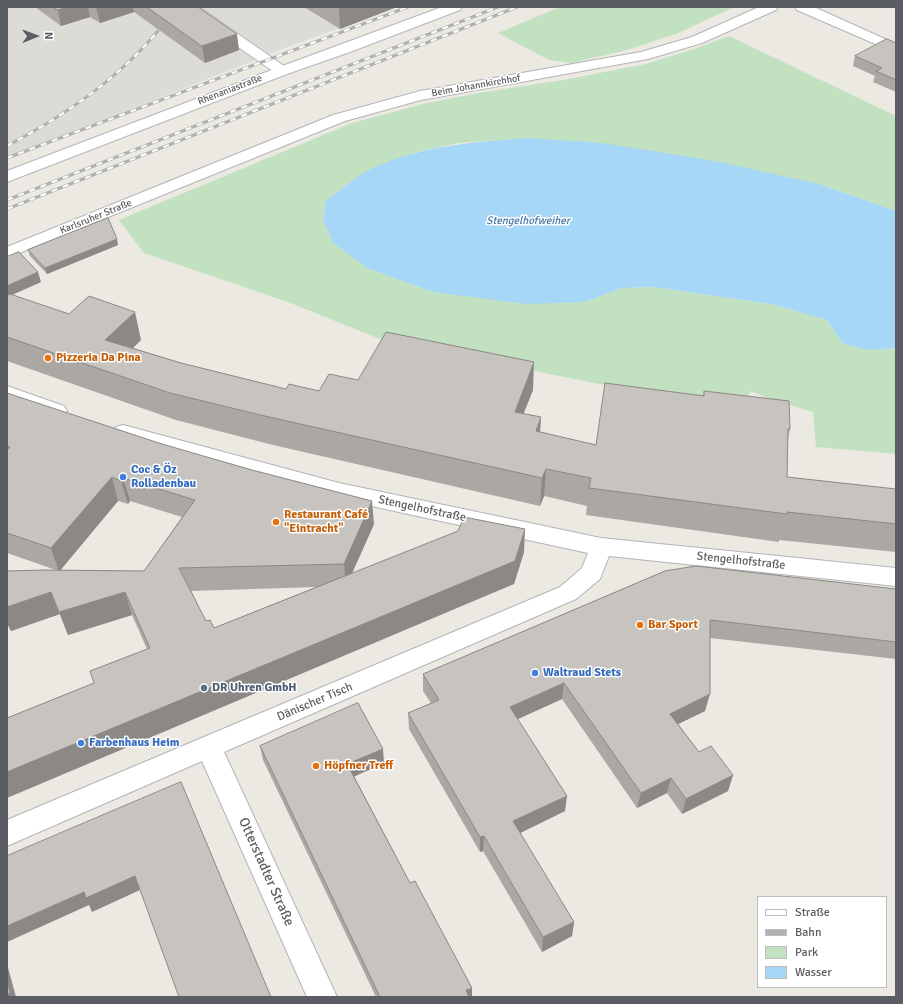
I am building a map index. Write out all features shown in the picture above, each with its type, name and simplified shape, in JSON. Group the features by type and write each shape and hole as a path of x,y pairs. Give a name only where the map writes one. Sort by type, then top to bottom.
{"street":[{"path":"190,7 282,71"},
{"name":"Rhenaniastraße","path":"7,177 282,71 345,49 455,7"},
{"name":"Beim Johannkirchhof","path":"186,181 339,118 420,96 643,56 697,40 772,7"},
{"path":"802,7 896,49"},
{"name":"Karlsruher Straße","path":"7,253 186,181"},
{"path":"7,393 74,417"},
{"name":"Stengelhofstraße","path":"103,427 339,491 601,547 896,577"},
{"name":"Dänischer Tisch","path":"7,833 568,593 592,573 601,547"},
{"name":"Otterstadter Straße","path":"210,747 322,997"}],"shaded area":[{"path":"7,7 398,7 282,49 7,159"}],"green space":[{"path":"560,7 734,7 678,33 627,50 571,63 549,60 498,33"},
{"path":"729,36 896,116 896,211 819,184 528,138 459,143 417,152 373,168 348,183 326,201 323,220 333,243 369,269 433,292 584,302 622,288 654,287 771,304 827,320 842,343 865,350 896,348 896,454 816,447 813,412 770,399 751,391 739,412 385,341 288,302 144,253 119,220 352,123 427,103 563,80 646,64"}],"water":[{"name":"Stengelhofweiher","path":"528,138 602,143 715,161 819,184 896,211 896,348 865,350 842,343 827,320 771,304 654,287 622,288 584,302 526,304 433,292 369,269 333,243 323,220 326,201 367,171 392,160 430,149 469,143"}],"building":[{"path":"53,7 67,7 58,10"},
{"path":"147,7 198,7 237,34 202,46"},
{"path":"887,39 896,43 896,80 876,71 882,68 855,56"},
{"path":"108,218 117,239 45,268 28,250"},
{"path":"19,252 38,272 7,286 7,257"},
{"path":"10,294 69,314 89,296 135,312 105,340 181,363 286,389 289,384 319,391 329,374 358,380 386,332 534,362 515,412 541,417 536,431 596,445 605,383 704,396 704,391 789,401 790,429 788,429 787,477 896,489 896,524 787,512 787,514 589,488 591,478 546,469 542,478 269,417 170,393 7,337 7,296"},
{"path":"7,393 162,444 252,470 372,501 344,564 179,568 206,621 210,620 214,628 458,531 464,517 525,529 515,561 7,772 7,718 94,683 90,671 150,648 125,592 59,612 51,592 7,607 7,571 144,571 195,500 123,478 121,481 112,477 51,548 7,533 7,450 10,447 7,446"},
{"path":"696,566 896,589 896,642 710,620 710,694 670,714 699,752 711,746 733,775 686,799 671,778 641,793 564,683 510,707 567,796 513,821 574,922 543,937 484,836 480,837 408,713 439,700 423,674 665,571"},
{"path":"358,703 383,749 347,764 410,883 415,881 472,988 466,990 469,997 380,997 260,746"},
{"path":"181,782 271,997 179,997 135,876 86,898 84,892 7,926 7,856"},
{"path":"7,980 10,993 7,994"}],"railway":[{"path":"7,146 56,118 100,87 140,51 177,7"},
{"path":"7,158 408,7"},
{"path":"7,200 498,7"},
{"path":"7,209 517,7"}],"place":[{"name":"Pizzeria Da Pina","path":"48,358"},
{"name":"Coc & Öz Rolladenbau","path":"123,477"},
{"name":"Restaurant Café \"Eintracht\"","path":"276,522"},
{"name":"Bar Sport","path":"640,625"},
{"name":"Waltraud Stets","path":"535,673"},
{"name":"DR Uhren GmbH","path":"204,688"},
{"name":"Farbenhaus Heim","path":"81,743"},
{"name":"Höpfner Treff","path":"316,766"}]}
